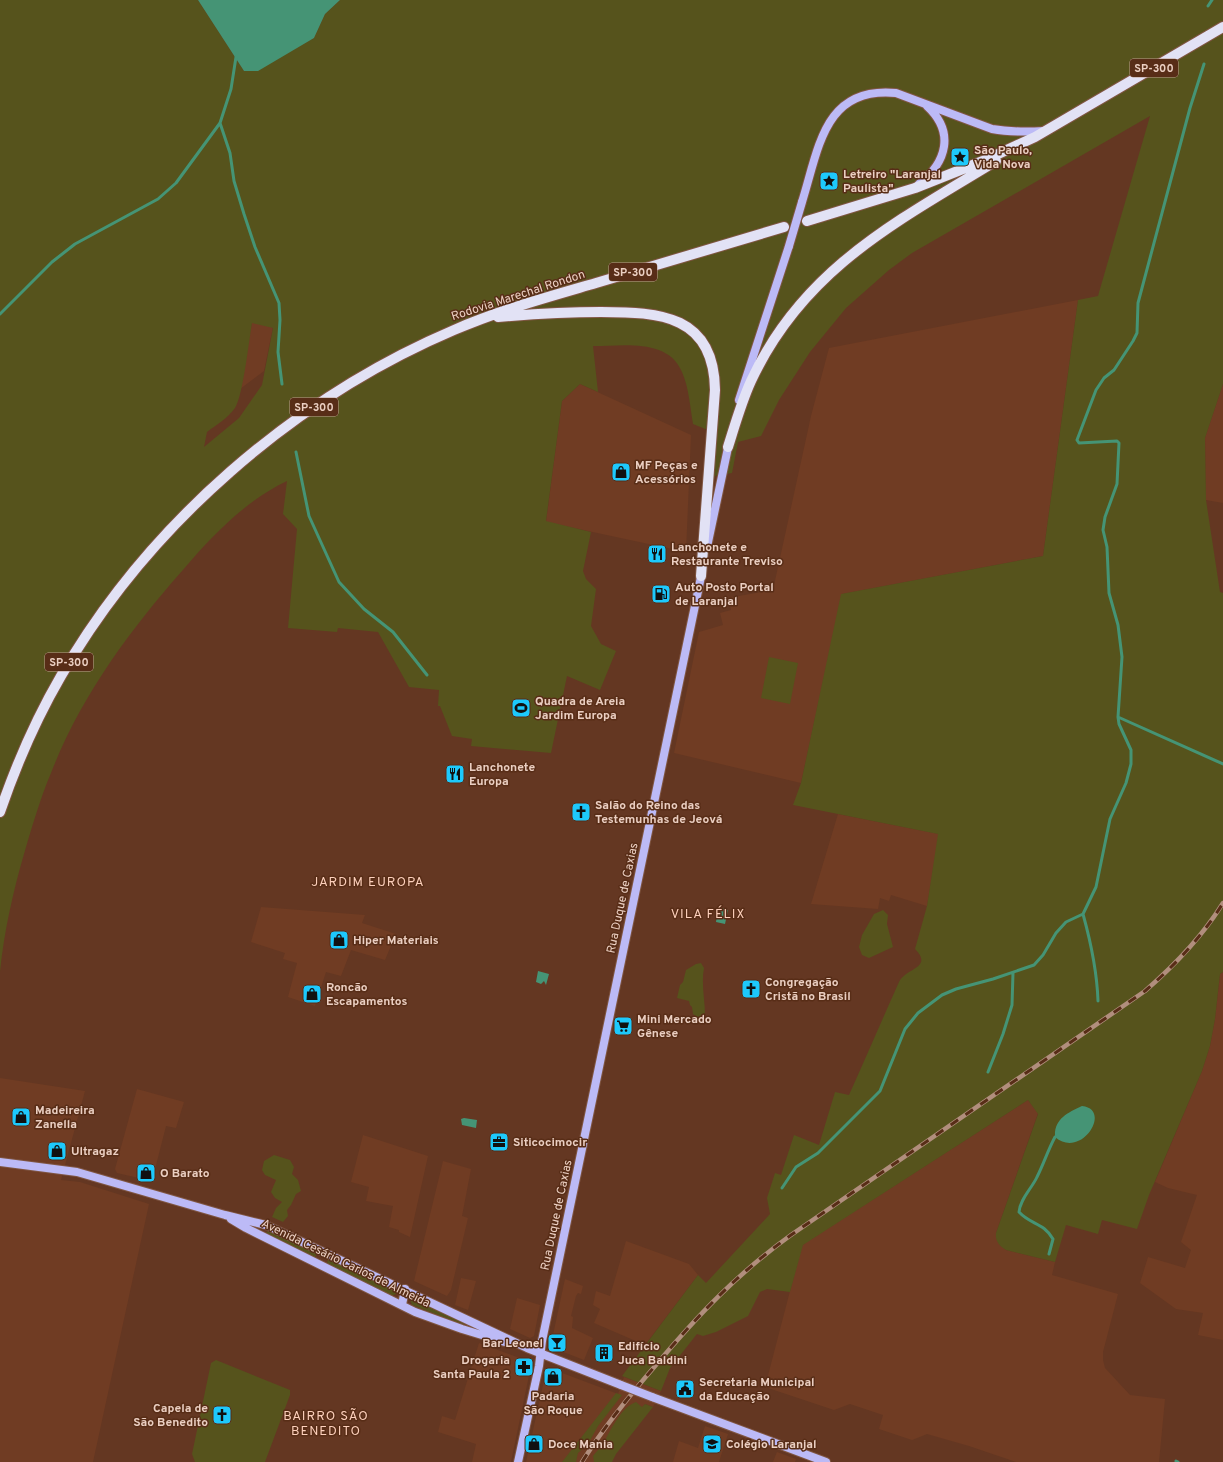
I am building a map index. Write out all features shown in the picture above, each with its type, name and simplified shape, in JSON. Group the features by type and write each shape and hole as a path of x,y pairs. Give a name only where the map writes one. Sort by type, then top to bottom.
{"main road":[{"name":"SP-300","path":"807,221 915,188 983,161 1035,137 1223,27"},
{"name":"Rua Duque de Caxias","path":"518,1462 728,447 745,377 789,246 824,134 835,114 841,107 864,94 882,91 896,93 992,129 1021,132 1047,131"},
{"path":"915,188 926,178 940,159 944,149 945,139 940,121 923,103"},
{"path":"728,447 739,410 762,358 781,329 808,294 844,261 876,236 1035,137"},
{"name":"Rodovia Marechal Rondon","path":"0,812 32,730 68,663 111,600 170,531 239,465 314,407 396,358 482,318 784,227"},
{"path":"482,318 566,312 645,313 673,319 686,327 698,338 711,360 715,390 701,576"},
{"name":"Avenida Cesário Carlos de Almeida","path":"0,1162 77,1172 225,1215 266,1225 541,1354 826,1462"},
{"name":"Avenida Cesário Carlos de Almeida","path":"225,1215 246,1228 402,1306 462,1329 527,1348"},
{"path":"319,1265 325,1252"},
{"path":"402,1306 405,1289"}],"shaded area":[{"path":"0,0 198,0 244,71 258,70 314,38 325,14 340,0 1223,0 1223,384 1205,438 1206,500 1220,592 1223,593 1223,972 1220,974 1215,1019 1210,1046 1202,1071 1149,1195 1137,1229 1102,1220 1098,1234 1066,1225 1055,1262 1006,1250 999,1245 996,1238 996,1233 1038,1114 1028,1100 803,1245 790,1292 767,1289 760,1292 748,1316 716,1332 703,1336 697,1334 670,1368 661,1391 622,1376 698,1275 706,1283 770,1214 767,1198 775,1173 781,1175 794,1135 819,1145 835,1092 849,1095 899,982 902,977 920,964 920,955 915,949 927,906 938,834 793,805 801,783 841,594 1043,556 1078,300 1098,296 1150,116 912,253 889,270 846,308 810,352 779,400 761,436 738,442 732,473 715,476 713,484 715,433 693,424 686,384 682,372 675,361 656,349 644,346 593,346 598,392 580,384 562,401 546,521 591,532 583,571 586,579 596,589 591,626 601,644 616,651 600,690 567,676 551,753 471,746 472,739 452,736 440,706 438,706 439,690 409,687 378,632 338,628 337,632 288,628 297,529 283,514 287,481 272,489 243,509 217,532 143,617 108,666 76,718 47,783 30,834 9,912 0,972","holes":["252,323 273,328 262,385 239,418 204,447 207,432 229,415 238,402 241,392"]},
{"path":"198,0 340,0 325,14 314,38 258,71 244,71"},
{"path":"1078,300 1043,556 842,594 801,783 674,753 699,632 723,625 720,613 731,610 728,598 773,590 811,416 829,348"},
{"path":"252,322 273,327 264,371 240,389"},
{"name":"MF Peças e Acessórios","path":"580,384 691,435 686,552 546,522 562,401"},
{"path":"1223,384 1223,503 1206,500 1205,438"},
{"path":"769,657 798,663 790,704 761,698"},
{"path":"838,814 939,834 927,906 891,895 889,901 880,898 878,909 811,904"},
{"name":"Hiper Materiais","path":"261,907 365,915 362,923 396,934 385,960 351,950 341,976 326,972 315,1006 288,997 297,963 283,959 285,953 251,942"},
{"path":"718,907 728,910 725,924 716,922"},
{"path":"883,910 888,915 887,924 893,947 869,958 862,955 859,947 862,935 874,914"},
{"path":"701,963 704,968 703,986 705,1015 698,1018 693,1014 689,1001 677,998 686,970 696,964"},
{"path":"538,971 549,974 546,985 544,981 541,984 536,982"},
{"path":"1223,972 1223,1340 1198,1335 1203,1313 1176,1309 1140,1283 1148,1257 1185,1268 1191,1250 1181,1242 1197,1195 1168,1188 1155,1182 1202,1071 1210,1046 1215,1019 1220,974"},
{"path":"0,1078 85,1091 61,1180 80,1182 149,1204 93,1462 0,1462"},
{"path":"137,1089 184,1102 176,1128 166,1126 152,1181 117,1173 115,1169"},
{"path":"1028,1100 1038,1113 996,1233 1006,1250 1055,1262 1052,1275 1118,1294 1103,1352 1103,1360 1105,1368 1130,1395 1165,1399 1159,1462 1016,1462 927,1434 912,1440 879,1429 883,1415 850,1404 834,1410 765,1387 802,1245"},
{"path":"1082,1106 1091,1109 1095,1115 1094,1123 1090,1131 1083,1138 1075,1142 1065,1142 1055,1137 1055,1131 1062,1117"},
{"path":"461,1119 477,1120 476,1128 462,1125"},
{"path":"363,1135 428,1156 410,1237 399,1232 399,1230 389,1227 393,1206 366,1201 369,1187 351,1182"},
{"path":"274,1155 290,1160 294,1167 292,1174 298,1180 301,1191 296,1194 287,1210 288,1216 283,1222 272,1217 276,1208 282,1202 275,1198 271,1192 276,1180 265,1175 262,1170 264,1161"},
{"path":"443,1161 471,1169 462,1216 468,1218 451,1290 447,1296 414,1281"},
{"path":"269,1231 316,1253 316,1256 313,1258 268,1235 266,1232"},
{"path":"626,1241 689,1264 698,1275 645,1345 594,1323 600,1309 593,1305 596,1291 610,1296"},
{"path":"328,1259 395,1289 396,1294 391,1296 327,1264"},
{"path":"461,1278 476,1281 468,1310 455,1305"},
{"path":"565,1279 583,1286 581,1294 578,1293 576,1296 571,1316 573,1317 572,1328 593,1338 584,1360 553,1348 551,1344"},
{"path":"415,1298 466,1323 464,1325 412,1305 410,1300"},
{"path":"517,1298 540,1305 534,1336 530,1338 510,1329"},
{"path":"479,1343 528,1361 531,1366 511,1462 472,1462 476,1444 438,1432 442,1416 455,1420"},
{"path":"216,1360 290,1390 290,1395 265,1462 195,1462 192,1454 211,1363"},
{"path":"549,1368 618,1394 624,1377 661,1391 653,1407 645,1404 608,1447 598,1462 526,1462 543,1385"},
{"path":"616,1393 622,1395 598,1426 588,1444 578,1453 576,1462 562,1462"},
{"path":"636,1402 642,1407 645,1404 653,1407 616,1454 612,1462 594,1462 593,1456 603,1444 616,1420 626,1409"},
{"name":"Colégio Laranjal","path":"705,1426 728,1434 719,1462 673,1462 679,1441 698,1448"},
{"path":"777,1452 796,1459 795,1462 773,1462"}],"waterway":[{"path":"1208,6 1212,0"},
{"path":"0,314 52,262 75,244 158,199 176,183 220,123 231,89 236,57"},
{"path":"1204,64 1190,108 1138,303 1137,333 1114,370 1104,378 1096,390 1077,440 1079,443 1117,441 1119,443 1117,484 1105,517 1103,530 1107,547 1109,593 1118,625 1122,657 1118,717 1223,764"},
{"path":"220,123 230,153 234,181 244,214 255,247 279,303 280,320 278,352 282,384"},
{"path":"296,452 309,516 339,582 364,609 393,632 427,675"},
{"path":"782,1188 796,1167 818,1153 880,1091 905,1029 918,1013 942,995 956,989 993,979 1034,965 1043,955 1056,933 1066,922 1083,914 1096,887 1110,819 1126,783 1131,764 1131,750 1119,724 1118,717"},
{"path":"1083,914 1093,957 1098,1001"},
{"path":"988,1072 1003,1034 1012,1005 1013,973"},
{"path":"1049,1254 1053,1239 1049,1233 1019,1212 1024,1198 1035,1181 1055,1137"}],"railway":[{"path":"582,1462 599,1436 636,1388 703,1312 753,1265 791,1235 1145,991 1167,971 1197,939 1223,903"}],"place":[{"name":"São Paulo, Vida Nova","path":"960,157"},
{"name":"Letreiro \"Laranjal Paulista\"","path":"829,181"},
{"name":"MF Peças e Acessórios","path":"621,472"},
{"name":"Lanchonete e Restaurante Treviso","path":"657,554"},
{"name":"Auto Posto Portal de Laranjal","path":"661,594"},
{"name":"Quadra de Areia Jardim Europa","path":"521,708"},
{"name":"Lanchonete Europa","path":"455,774"},
{"name":"Salão do Reino das Testemunhas de Jeová","path":"581,812"},
{"name":"Hiper Materiais","path":"339,940"},
{"name":"Congregação Cristã no Brasil","path":"751,989"},
{"name":"Roncão Escapamentos","path":"312,994"},
{"name":"Mini Mercado Gênese","path":"623,1026"},
{"name":"Madeireira Zanella","path":"21,1117"},
{"name":"Siticocimocir","path":"499,1142"},
{"name":"Ultragaz","path":"57,1151"},
{"name":"O Barato","path":"146,1173"},
{"name":"Bar Leonel","path":"557,1343"},
{"name":"Edifício Juca Baldini","path":"604,1353"},
{"name":"Drogaria Santa Paula 2","path":"524,1367"},
{"name":"Padaria São Roque","path":"553,1377"},
{"name":"Secretaria Municipal da Educação","path":"685,1389"},
{"name":"Capela de São Benedito","path":"222,1415"},
{"name":"Doce Mania","path":"534,1444"},
{"name":"Colégio Laranjal","path":"712,1444"}],"district":[{"name":"JARDIM EUROPA","path":"368,881"},
{"name":"VILA FÉLIX","path":"708,913"},
{"name":"BAIRRO SÃO BENEDITO","path":"326,1422"}]}
